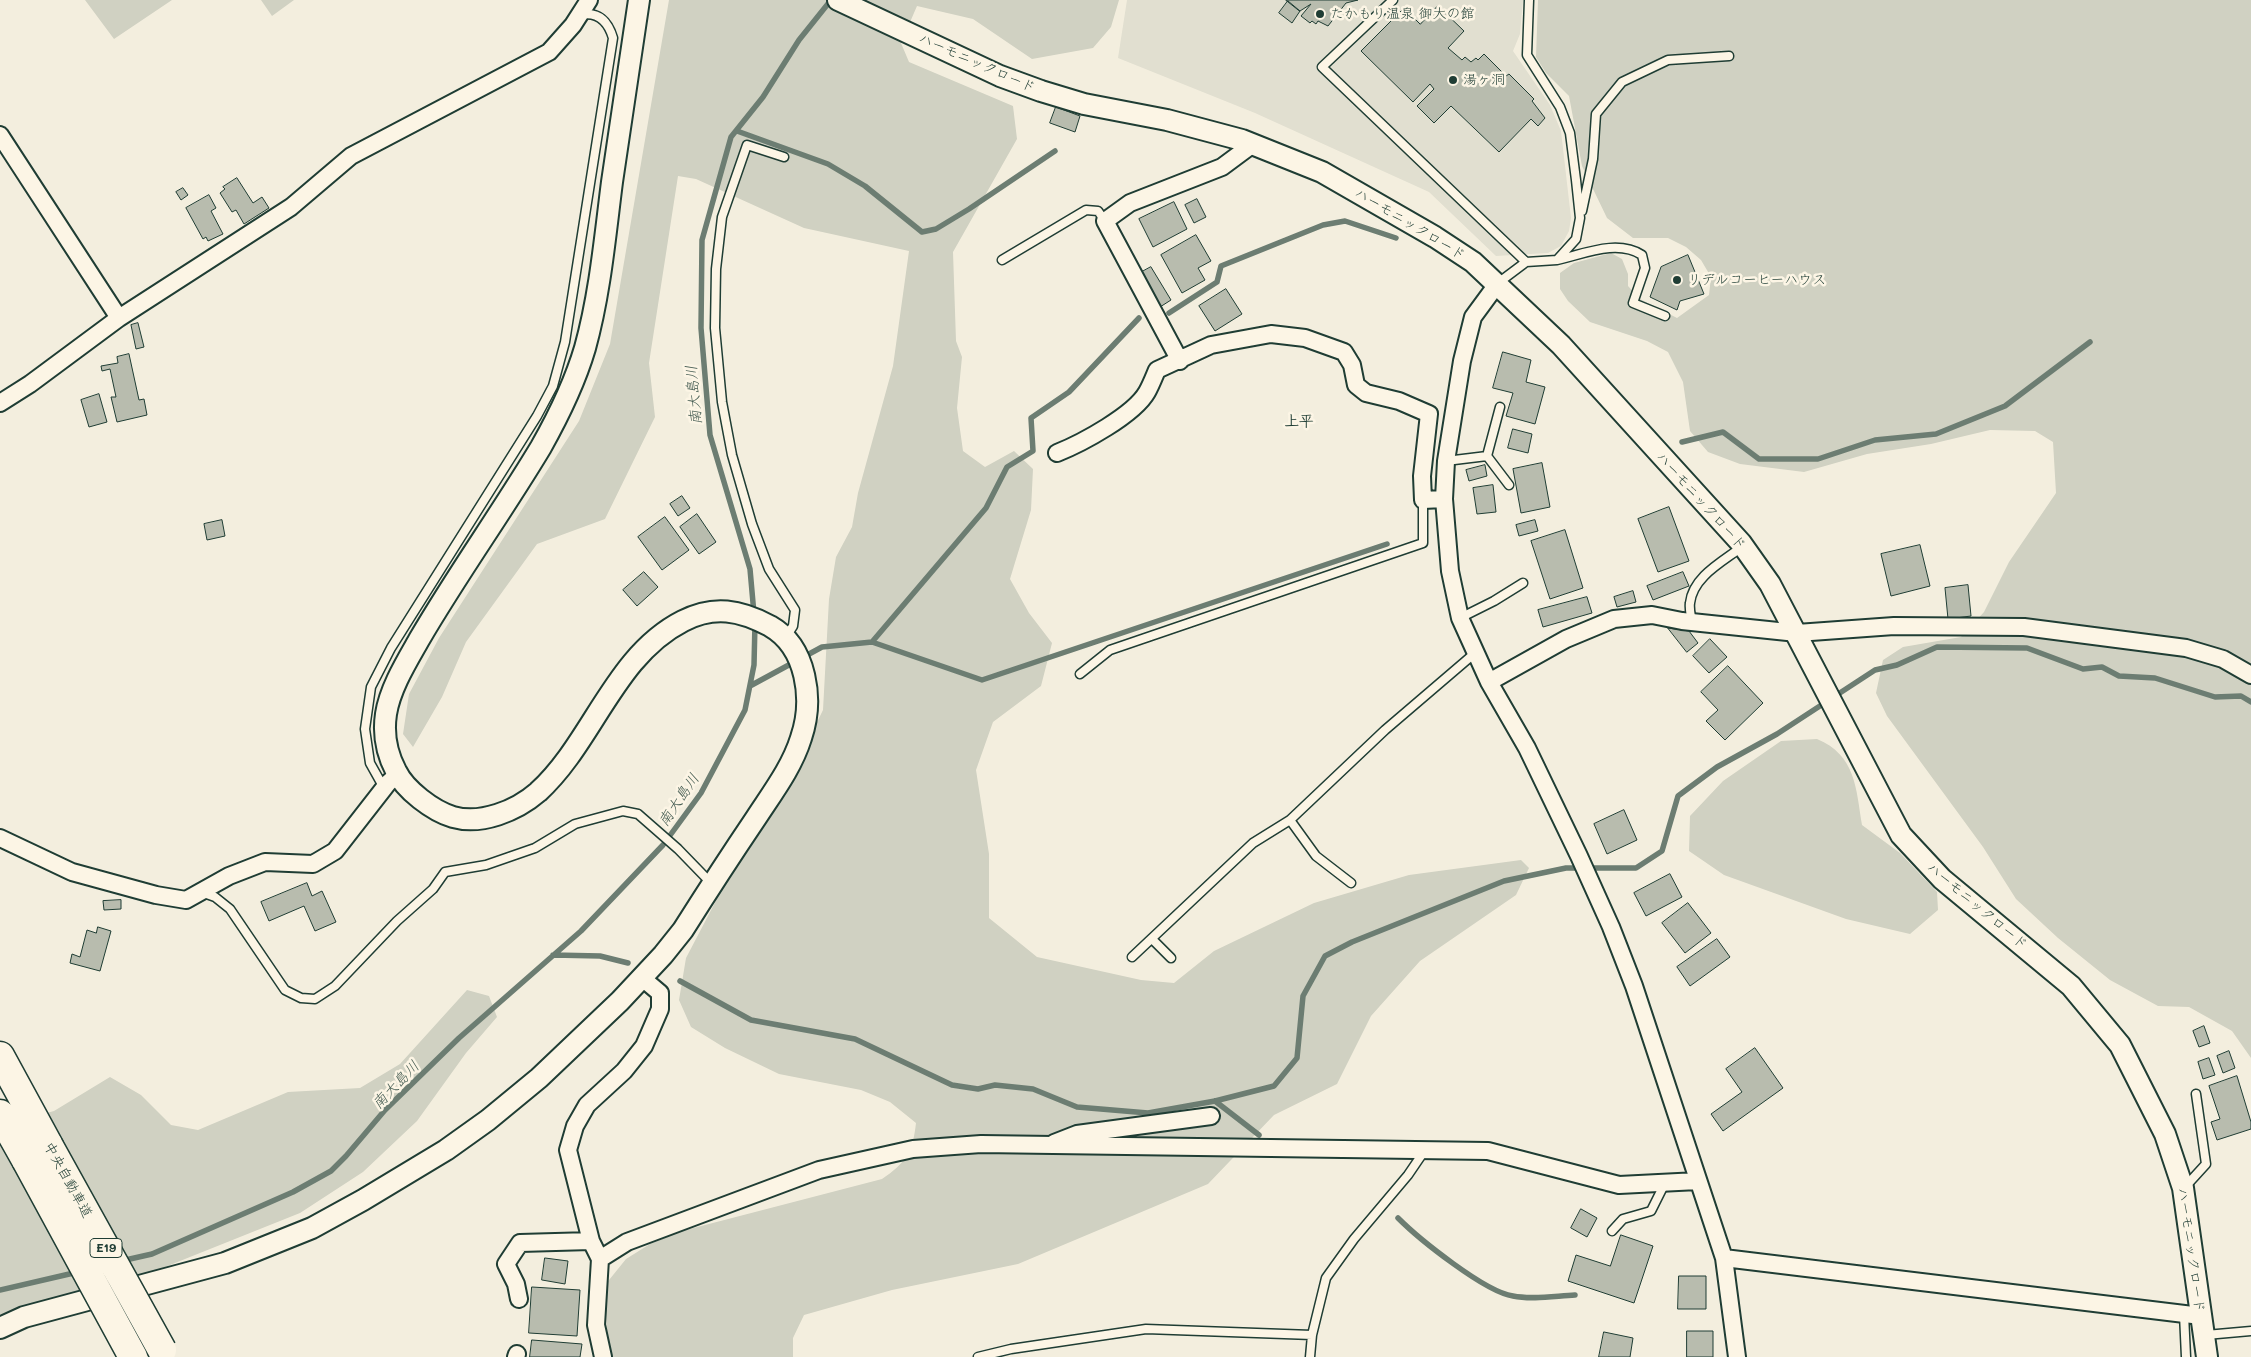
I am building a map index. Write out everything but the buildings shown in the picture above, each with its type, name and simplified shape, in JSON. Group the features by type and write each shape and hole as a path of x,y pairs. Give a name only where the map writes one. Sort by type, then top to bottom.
{"highway":[{"name":"中央自動車道","path":"0,1056 164,1354"},
{"name":"中央自動車道","path":"0,1114 133,1357"}],"street":[{"path":"0,403 30,384 119,318 291,207 351,156 549,52 580,15 589,0"},
{"path":"1,839 72,872 156,895 186,900 229,876 265,862 313,864 335,851 390,782 386,744 386,712 403,669 434,614 544,441 574,379 585,349 593,317 639,0"},
{"name":"ハーモニックロード","path":"838,0 966,58 1000,76 1084,104 1167,120 1254,144 1322,172 1394,213 1473,262 1498,283 1561,346 1743,546 1770,584 1797,632 1829,700 1901,835 1942,879 2071,986 2120,1045 2165,1134 2183,1188 2196,1322 2207,1357"},
{"path":"0,135 119,318"},
{"path":"1180,361 1105,221 1130,203 1222,167 1254,144"},
{"path":"1498,283 1473,317 1462,361 1446,461 1444,500 1450,571 1460,618 1489,682 1528,748 1579,856 1634,986 1724,1258 1736,1357"},
{"path":"1057,453 1077,445 1128,413 1147,393 1157,370 1212,346 1271,334 1304,338 1344,352 1352,365 1356,384 1366,392 1399,401 1429,414 1422,476 1423,500 1444,500"},
{"path":"0,1328 24,1317 225,1263 269,1247 321,1223 446,1150 488,1120 538,1078 642,977 683,930 787,769 806,724 806,684 789,645 745,614 719,609 696,615 680,622 652,642 624,674 557,771 537,792 518,806 486,818 463,820 438,813 390,782"},
{"path":"1489,682 1566,639 1614,618 1652,615 1692,623 1797,632 1894,626 2024,627 2186,648 2223,659 2251,675"},
{"path":"603,1357 596,1325 600,1259 591,1241 568,1150 575,1126 588,1105 624,1071 644,1046 656,1023 660,1009 660,993 642,977"},
{"path":"1048,1146 1077,1134 1211,1116"},
{"path":"600,1259 627,1242 819,1170 913,1149 981,1144 1488,1151 1619,1185 1698,1182"},
{"path":"519,1299 516,1284 506,1264 520,1244 591,1241"},
{"path":"1724,1258 2196,1322"}],"lane":[{"path":"1393,0 1322,67 1410,149 1526,262"},
{"path":"1529,0 1526,55 1560,107 1570,133 1580,218"},
{"path":"390,782 370,763 365,729 371,686 391,648 537,416 552,386 565,342 613,38 608,23 597,15 588,13 580,15"},
{"path":"1557,260 1576,239 1593,159 1596,114 1622,82 1668,60 1729,56"},
{"path":"784,157 747,144 722,216 716,269 715,328 722,402 732,455 752,524 769,570 795,610 789,645"},
{"path":"1002,260 1086,210 1098,211 1105,221"},
{"path":"1498,283 1526,262 1557,260 1614,247 1631,248 1642,255 1645,268 1634,303 1665,316"},
{"path":"1486,456 1500,407"},
{"path":"1446,461 1486,456"},
{"path":"1486,456 1509,484"},
{"path":"1080,674 1110,650 1424,543 1423,500"},
{"path":"1692,623 1690,603 1695,588 1707,574 1743,546"},
{"path":"1460,618 1494,601 1523,582"},
{"path":"1132,957 1153,940 1254,843 1290,820 1385,730 1475,653"},
{"path":"200,892 214,897 230,909 285,990 301,998 315,999 334,986 397,921 433,890 445,872 486,865 534,848 575,824 623,811 638,814 678,849 712,884"},
{"path":"1290,820 1316,856 1352,883"},
{"path":"1153,940 1171,958"},
{"path":"2183,1188 2206,1164 2196,1094"},
{"path":"1310,1357 1312,1335 1326,1278 1354,1239 1408,1175 1425,1150"},
{"path":"1612,1231 1623,1219 1650,1211 1665,1183"},
{"path":"2186,1357 2196,1322 2251,1331"},
{"path":"978,1357 1011,1349 1146,1330 1312,1335"}],"shaded area":[{"path":"85,0 172,0 114,39"},
{"path":"261,0 294,0 272,16"},
{"path":"669,0 1119,0 1111,27 1093,48 1032,59 973,19 917,6 901,43 909,62 1013,106 1017,139 953,252 956,341 962,357 957,408 963,451 985,467 1014,451 1033,469 1031,510 1010,579 1029,613 1052,643 1041,686 993,722 976,770 989,854 989,918 1037,957 1141,980 1174,983 1214,951 1314,903 1409,875 1521,860 1529,868 1516,895 1420,961 1371,1016 1337,1084 1274,1115 1208,1184 1018,1264 892,1290 804,1315 793,1338 793,1357 612,1357 607,1338 605,1285 626,1259 650,1244 682,1231 882,1179 903,1162 913,1141 916,1123 890,1102 861,1090 779,1074 725,1048 691,1027 679,1000 686,958 720,893 772,815 823,710 829,599 836,557 852,527 858,493 893,366 909,251 804,228 696,179 678,176 649,363 655,417 605,519 537,544 466,642 442,697 413,747 403,734 409,694 439,638 579,421 610,344"},
{"path":"1127,0 1523,0 1520,34 1513,51 1550,105 1561,131 1571,218 1569,231 1561,246 1548,253 1496,256 1429,192 1255,113 1118,58"},
{"path":"1538,0 2251,0 2251,1058 2232,1031 2189,1007 2158,1006 2110,980 2058,938 2016,899 1983,847 1887,716 1876,693 1883,660 1903,647 1961,637 1984,612 2009,562 2056,493 2053,442 2035,431 1990,430 1931,444 1867,454 1804,472 1740,464 1708,452 1690,431 1683,382 1668,352 1647,341 1590,322 1568,301 1560,289 1560,273 1574,263 1611,253 1622,259 1628,274 1628,286 1640,299 1677,318 1709,295 1711,277 1701,260 1686,247 1668,238 1633,238 1607,218 1582,166 1569,96 1546,73 1536,57"},
{"path":"1817,739 1840,754 1847,764 1855,786 1862,825 1900,853 1937,892 1938,910 1910,934 1846,919 1724,875 1689,851 1690,816 1723,781 1781,741"},
{"path":"467,990 489,996 497,1017 466,1053 417,1121 363,1172 300,1213 0,1333 0,1126 54,1111 110,1077 141,1095 171,1125 198,1130 288,1092 360,1088 400,1064"}],"waterway":[{"name":"南大島川","path":"754,614 750,569 710,435 701,328 702,240 731,137 763,97 799,40 831,0"},
{"path":"737,131 828,164 865,186 922,232 936,229 969,209 1055,151"},
{"path":"1169,313 1217,282 1221,266 1323,225 1345,221 1396,238"},
{"path":"872,642 986,508 1007,467 1033,451 1031,418 1069,392 1139,318"},
{"path":"1682,442 1723,432 1759,459 1818,459 1875,440 1936,434 2005,406 2090,342"},
{"path":"750,686 822,647 872,642 982,680 1387,544"},
{"name":"南大島川","path":"121,1261 152,1254 293,1192 331,1171 385,1110 459,1038 581,931 663,845 701,793 745,710 754,665 755,623"},
{"path":"680,981 751,1020 855,1039 952,1085 978,1089 995,1085 1033,1089 1077,1107 1148,1113 1215,1101 1274,1086 1297,1058 1303,996 1325,956 1352,942 1504,881 1566,868 1636,868 1662,851 1678,796 1717,767 1777,734 1875,670 1897,665 1937,647 2027,648 2083,669 2102,667 2119,676 2155,678 2215,697 2241,696 2251,702"},
{"path":"553,955 600,956 628,963"},
{"path":"1215,1101 1259,1135"},
{"path":"1398,1218 1453,1263 1486,1285 1501,1292 1528,1298 1575,1295"},
{"name":"南大島川","path":"0,1290 78,1272"}],"place":[{"name":"たかもり温泉 御大の館","path":"1320,14"},
{"name":"湯ヶ洞","path":"1453,80"},
{"name":"リデルコーヒーハウス","path":"1677,280"}],"district":[{"name":"上平","path":"1299,421"}]}
